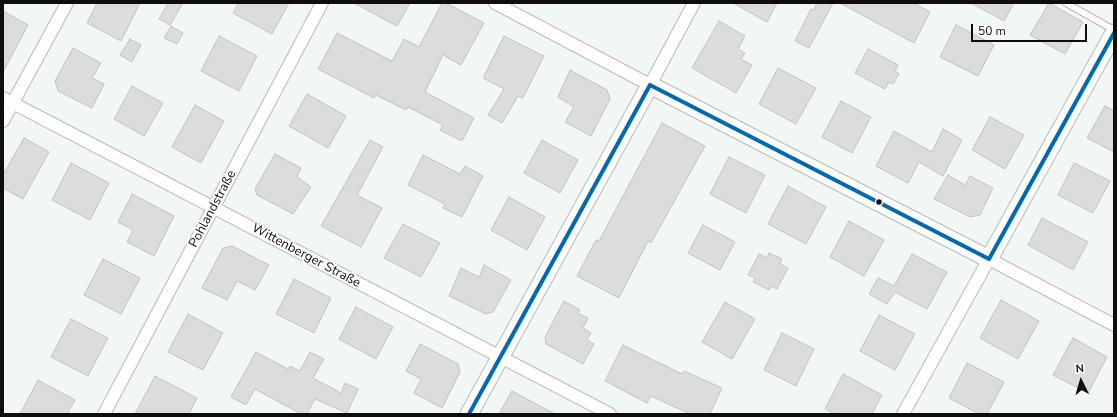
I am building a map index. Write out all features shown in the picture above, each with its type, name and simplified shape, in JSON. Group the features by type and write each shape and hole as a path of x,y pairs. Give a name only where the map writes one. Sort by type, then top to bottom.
{"street":[{"path":"3,121 8,100 66,3"},
{"name":"Pohlandstraße","path":"104,414 322,3"},
{"path":"495,3 650,85 1114,325"},
{"path":"469,414 694,3"},
{"path":"903,414 1114,31"},
{"name":"Wittenberger Straße","path":"8,100 610,414"}],"lane":[{"path":"1066,3 1114,31"}],"building":[{"path":"97,3 140,3 121,41 87,23"},
{"path":"168,3 183,3 170,25 159,19"},
{"path":"238,3 289,3 272,34 233,13"},
{"path":"354,3 410,3 397,26"},
{"path":"442,3 446,3 484,23 461,65 443,55 425,92 474,118 462,141 440,130 443,125 408,107 406,110 376,95 374,98 318,69 337,33 392,61 404,39 419,47"},
{"path":"733,3 777,3 767,22"},
{"path":"817,3 833,3 809,48 795,41 811,9 814,10"},
{"path":"840,3 914,3 930,12 914,43"},
{"path":"971,3 1014,3 1004,21"},
{"path":"1049,3 1083,22 1065,54 1030,35"},
{"path":"3,11 28,25 3,72"},
{"path":"719,21 745,36 738,49 745,53 741,59 752,65 736,93 692,68"},
{"path":"956,25 994,45 978,76 940,57"},
{"path":"171,26 183,33 177,44 164,38"},
{"path":"219,36 257,56 239,91 201,71"},
{"path":"504,36 544,56 523,98 518,96 502,123 488,115 504,89 483,78"},
{"path":"130,39 141,45 132,62 120,55"},
{"path":"73,48 101,63 92,78 104,84 92,108 58,91 55,81"},
{"path":"868,49 898,65 895,71 899,74 893,84 889,82 885,89 855,73"},
{"path":"778,68 816,88 796,124 759,104"},
{"path":"570,70 607,90 610,99 591,136 565,122 574,107 558,97"},
{"path":"132,86 163,103 144,136 114,119"},
{"path":"307,94 346,116 328,148 289,126"},
{"path":"841,101 871,117 852,153 822,137"},
{"path":"195,105 224,121 201,163 172,147"},
{"path":"1105,106 1114,111 1114,152 1087,138"},
{"path":"990,117 1024,135 1005,169 972,150"},
{"path":"662,123 705,146 651,243 648,241 619,298 577,276 596,240 599,241"},
{"path":"943,129 962,140 943,176 919,162 908,183 876,166 894,131 932,152"},
{"path":"24,138 49,152 23,199 3,188 3,175"},
{"path":"370,140 383,147 357,195 382,208 361,247 321,226"},
{"path":"542,140 578,160 560,193 524,173"},
{"path":"275,154 301,168 297,177 311,187 293,214 257,195 255,189"},
{"path":"423,155 460,174 465,166 483,176 462,217 443,208 445,204 408,185"},
{"path":"729,157 765,175 746,213 710,194"},
{"path":"71,163 109,183 90,220 52,200"},
{"path":"1074,163 1110,181 1093,213 1058,195"},
{"path":"948,175 965,185 970,176 993,188 980,215 970,217 934,199"},
{"path":"788,186 826,207 806,244 768,224"},
{"path":"132,194 174,216 154,256 127,242 133,230 118,222"},
{"path":"509,197 545,217 527,250 491,230"},
{"path":"1042,218 1088,242 1073,270 1028,245"},
{"path":"849,221 884,240 864,276 830,257"},
{"path":"403,224 440,243 421,277 384,258"},
{"path":"703,225 735,242 720,270 688,253"},
{"path":"232,246 269,265 255,290 237,281 227,300 202,288 223,248"},
{"path":"769,253 782,259 780,264 788,268 777,289 771,286 769,290 753,282 755,278 748,275 759,254 767,258"},
{"path":"912,254 947,272 927,309 895,292 887,304 869,294 878,278 894,286"},
{"path":"103,259 140,278 121,314 84,295"},
{"path":"484,265 511,280 493,312 486,314 449,296 461,268 479,277"},
{"path":"294,279 331,298 314,333 276,314"},
{"path":"1001,300 1039,321 1018,359 980,338"},
{"path":"564,301 580,310 578,313 588,318 583,328 591,333 587,340 594,344 583,364 546,344 545,337"},
{"path":"725,302 755,319 732,359 702,342"},
{"path":"356,307 393,327 376,359 339,339"},
{"path":"188,314 223,333 203,370 168,352"},
{"path":"879,315 915,334 895,370 860,351"},
{"path":"71,319 108,338 88,376 51,357"},
{"path":"782,333 814,349 796,386 764,370"},
{"path":"1073,338 1107,357 1088,393 1053,375"},
{"path":"420,344 458,364 460,372 442,408 414,393 421,379 406,371"},
{"path":"623,345 682,374 684,371 722,388 710,414 690,414 651,396 647,403 605,381"},
{"path":"256,352 288,369 290,366 300,371 310,352 324,359 313,378 341,393 345,383 358,389 347,413 315,399 307,414 301,414 255,389 246,405 231,397"},
{"path":"967,363 1004,382 987,414 979,414 949,398"},
{"path":"843,374 882,395 872,414 835,414 825,409"},
{"path":"155,376 197,398 189,414 135,414"},
{"path":"38,380 75,400 67,414 20,414"},
{"path":"512,391 555,414 499,414"}],"transit line":[{"path":"989,259 1114,33"},
{"path":"650,85 989,259"},
{"path":"469,414 650,85"}]}
